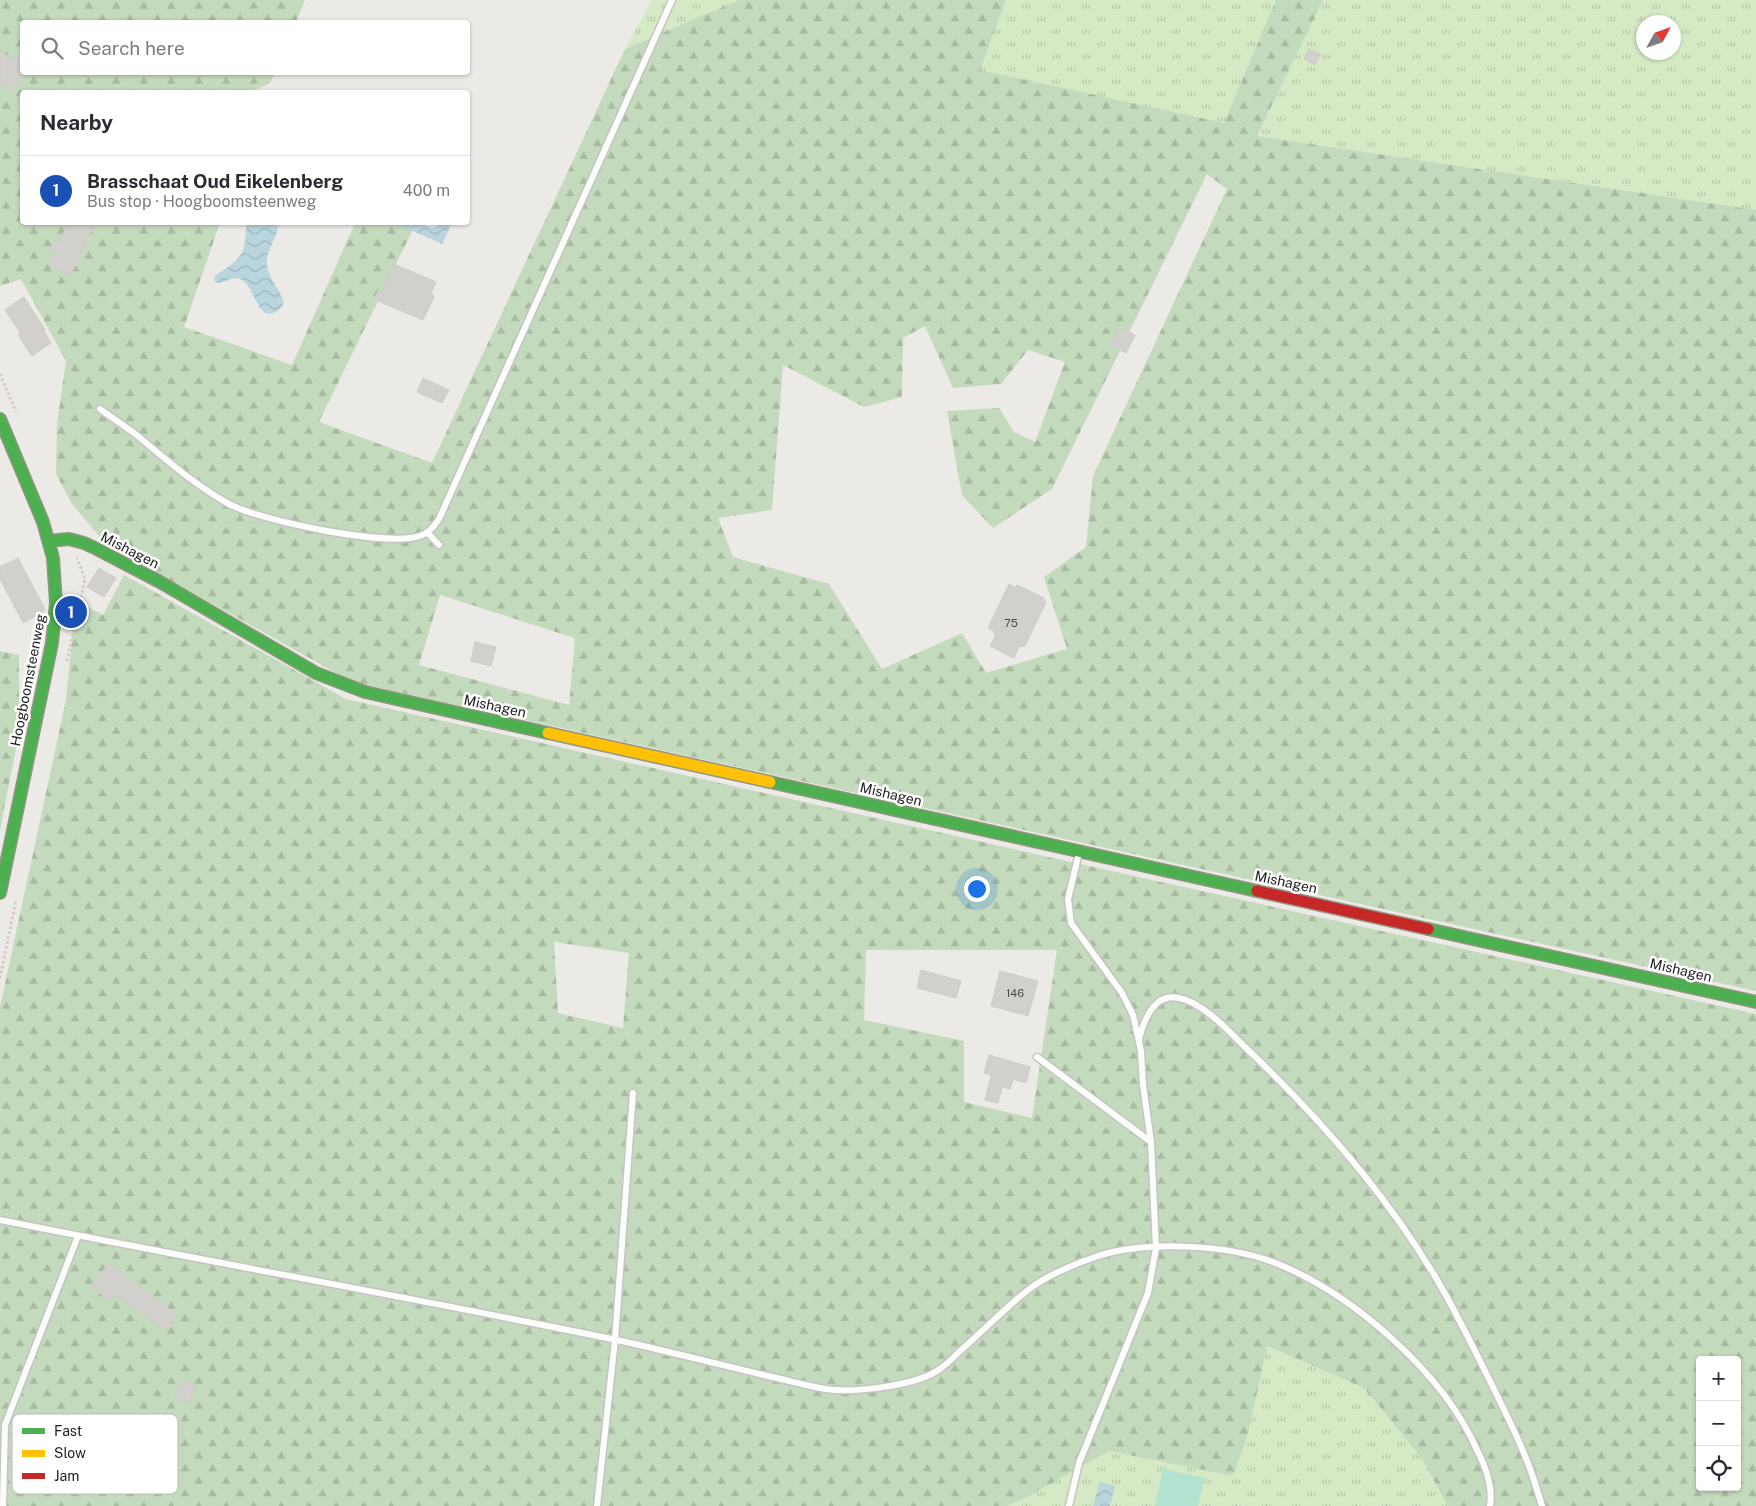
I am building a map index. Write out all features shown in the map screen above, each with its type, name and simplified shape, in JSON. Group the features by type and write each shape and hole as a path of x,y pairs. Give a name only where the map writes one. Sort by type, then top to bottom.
{"street":[{"name":"Hoogboomsteenweg","path":"0,419 43,522 49,541 56,580 54,630 0,893"},
{"name":"Mishagen","path":"49,541 69,539 97,549 160,582 316,673 365,692 1756,1002"}],"lane":[{"path":"100,410 132,432 201,487 230,505 294,525 374,538 419,537 432,530 439,519 672,0"},
{"path":"427,532 439,545"},
{"path":"1069,1506 1079,1463 1148,1293 1156,1248 1151,1142 1139,1039 1133,1015 1122,993 1071,923 1068,899 1079,852"},
{"path":"1139,1039 1145,1018 1152,1007 1164,999 1178,997 1191,1003 1207,1012 1238,1040 1292,1093 1333,1138 1372,1184 1443,1289 1474,1347 1514,1431 1525,1456 1542,1506"},
{"path":"1036,1057 1151,1142"},
{"path":"597,1506 615,1340 633,1093"},
{"path":"0,1220 615,1340 829,1390 888,1388 937,1372 1030,1288 1067,1268 1099,1255 1134,1249 1156,1248 1195,1247 1234,1251 1277,1263 1320,1285 1362,1313 1407,1352 1444,1394 1470,1433 1487,1470 1492,1493 1490,1506"},
{"path":"3,1506 5,1425 78,1236"}],"green space":[{"path":"0,0 305,0 297,20 20,20 20,75 274,75 270,83 255,90 20,90 20,225 219,225 184,327 292,365 354,225 415,225 319,422 432,463 625,49 739,0 1006,0 980,70 1224,123 1276,0 1323,0 1257,136 1756,210 1756,991 352,682 106,544 72,504 56,474 57,424 66,361 21,279 0,286","holes":["1207,174 1227,189 1093,476 1086,547 1044,577 1067,649 986,673 962,633 882,669 829,584 733,557 718,518 772,510 783,365 864,407 902,397 903,338 925,326 953,388 1001,384 1028,350 1065,362 1035,442 1014,432 999,408 947,411 962,495 993,528 1052,489","440,595 575,638 569,705 419,665"]},
{"path":"652,0 739,0 625,49"},
{"path":"1006,0 1276,0 1224,124 980,70"},
{"path":"1323,0 1756,0 1756,210 1257,136"},
{"path":"124,575 346,699 1756,1014 1756,1506 1448,1506 1421,1457 1364,1388 1267,1346 1248,1434 1233,1476 1109,1451 1027,1497 1007,1506 0,1506 0,1007 66,700 76,601 103,615","holes":["554,942 629,953 623,1028 558,1013","866,950 1057,950 1032,1118 964,1102 964,1041 864,1020"]},
{"path":"0,651 19,655 19,733 0,830"},
{"path":"1266,1346 1364,1388 1421,1457 1448,1506 1007,1506 1109,1451 1233,1476 1248,1434"},
{"path":"1163,1469 1204,1478 1198,1506 1155,1506"}],"water":[{"path":"247,225 278,225 268,254 267,265 284,302 280,309 273,313 267,314 259,307 250,288 240,279 234,278 217,283 214,280 215,276 240,256 245,244"},
{"path":"405,225 425,225 433,228 438,225 451,225 442,244 404,227"},
{"path":"1100,1482 1115,1486 1110,1506 1093,1506"}],"building":[{"path":"1309,49 1320,54 1315,65 1304,59"},
{"path":"0,52 20,61 21,75 14,90 0,83"},
{"path":"68,225 94,225 80,253 83,255 69,276 48,265 54,253 49,250 55,240 59,242"},
{"path":"394,264 436,282 431,293 434,297 423,320 378,301 376,296 378,291 383,290"},
{"path":"24,297 51,343 32,356 18,335 21,334 5,310"},
{"path":"1119,327 1135,335 1126,353 1111,346"},
{"path":"423,378 449,390 442,403 417,392"},
{"path":"18,558 45,609 23,623 0,579 0,567"},
{"path":"99,568 116,578 104,597 87,587"},
{"path":"1009,584 1016,588 1017,585 1044,598 1043,600 1046,602 1025,646 1019,647 1014,658 990,646 996,635 994,634 995,632 988,628"},
{"path":"475,642 496,647 491,666 471,661"},
{"path":"921,970 961,981 956,998 917,988"},
{"path":"1000,971 1038,981 1028,1016 991,1006"},
{"path":"989,1055 1030,1067 1026,1083 1013,1079 1010,1089 1002,1087 998,1103 985,1100 991,1075 984,1073"},
{"path":"109,1263 177,1315 166,1330 115,1295 110,1301 91,1287"},
{"path":"182,1380 196,1385 189,1403 174,1398"}],"traffic: fast":[{"path":"0,419 43,522 53,558 56,603 52,643 0,893"},
{"path":"49,541 69,539 97,549 160,582 316,673 365,692 548,733"},
{"path":"770,782 1257,891"},
{"path":"1428,929 1756,1002"}],"traffic: slow":[{"path":"548,733 770,782"}],"traffic: jam":[{"path":"1257,891 1428,929"}],"place":[{"name":"Brasschaat Oud Eikelenberg","path":"71,612"}]}
